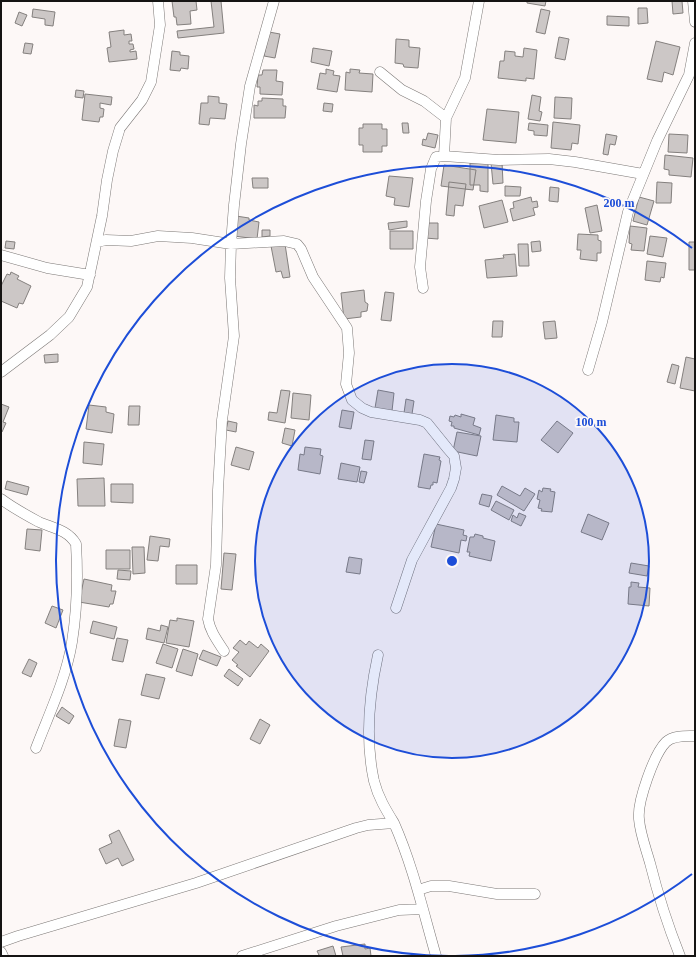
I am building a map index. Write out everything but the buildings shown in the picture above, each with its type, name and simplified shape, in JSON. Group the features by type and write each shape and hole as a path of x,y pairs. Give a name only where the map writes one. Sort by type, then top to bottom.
{"street":[{"path":"1,372 50,334 69,317 87,287 102,216 113,151 120,128 142,100 151,82 160,25 158,1"},
{"path":"224,651 212,634 208,619 216,564 222,420 234,336 230,278 234,205 250,86 274,1"},
{"path":"444,156 446,118 465,78 480,1"},
{"path":"693,1 695,22"},
{"path":"588,370 602,322 628,212 657,141 689,75 695,43"},
{"path":"380,72 402,90 424,101 446,118"},
{"path":"423,288 420,267 426,201 431,169 436,157 444,156 499,160 549,159 643,174"},
{"path":"97,242 106,240 131,241 158,236 192,238 231,244 284,241 297,244 301,249 313,277 347,328 349,353 346,384 352,400 362,408 372,412 420,420 427,423 454,456 456,468 454,479 412,560 396,608"},
{"path":"1,255 47,268 90,275"},
{"path":"1,498 21,513 72,537 76,544 76,600 72,643 62,682 36,748"},
{"path":"378,655 372,685 369,735 374,782 383,805 394,823 405,849 436,956"},
{"path":"680,956 659,896 638,818 640,801 644,788 653,765 666,741 674,737 695,736"},
{"path":"1,942 196,882 356,828 394,823"},
{"path":"418,890 431,886 449,886 497,894 535,894"},
{"path":"242,956 336,926 399,910 423,909"},
{"path":"1,952 2,956"}]}
